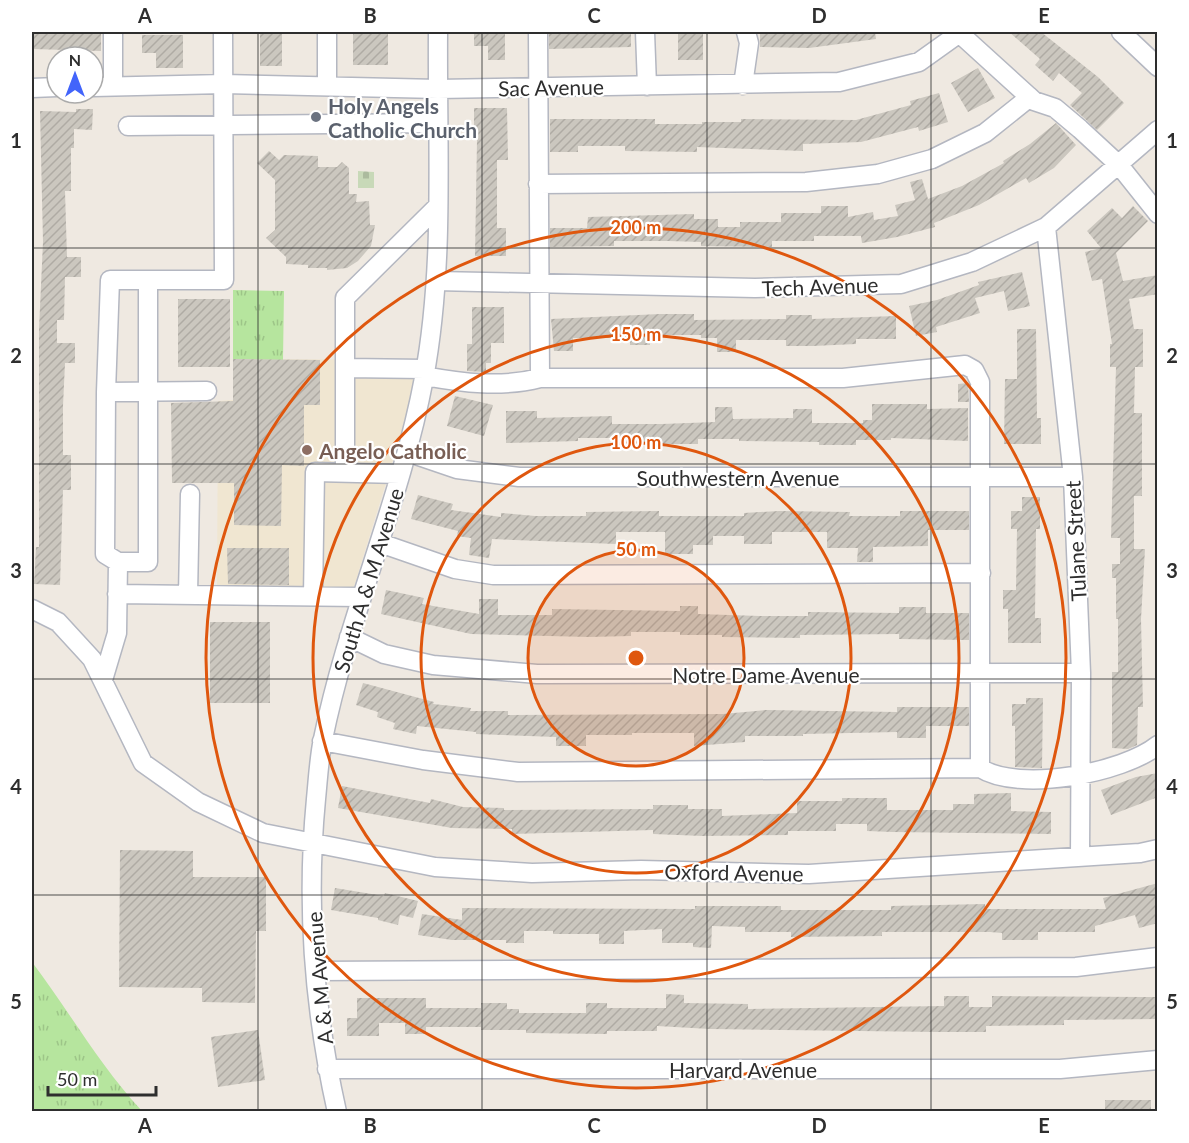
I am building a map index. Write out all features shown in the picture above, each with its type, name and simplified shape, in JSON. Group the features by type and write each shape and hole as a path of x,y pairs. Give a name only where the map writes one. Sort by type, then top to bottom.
{"street":[{"path":"113,32 113,86"},
{"path":"148,562 118,562 105,554 106,392 110,280 225,280 223,32"},
{"path":"327,32 327,86"},
{"name":"South A & M Avenue","path":"312,842 322,741 349,637 407,452 425,372 436,281 438,32"},
{"path":"538,32 540,378"},
{"path":"645,32 647,86"},
{"path":"743,85 749,43 746,32"},
{"path":"959,32 1030,97 1054,108 1119,165 1158,214"},
{"name":"Sac Avenue","path":"105,86 224,84 438,89 839,82 919,62 959,32"},
{"path":"1121,32 1158,67"},
{"path":"538,184 806,182 878,174 932,159 985,133 1030,97"},
{"path":"128,126 438,123"},
{"name":"Tech Avenue","path":"436,281 755,288 901,284 972,262 1046,227 1158,130"},
{"path":"345,473 345,298 437,207"},
{"name":"Tulane Street","path":"1046,227 1072,477 1081,673 1080,857"},
{"path":"148,280 148,595"},
{"path":"346,368 425,372 464,383 494,384 520,383 540,378 843,378 965,365 974,370 980,382 980,768"},
{"path":"106,392 207,391"},
{"name":"Southwestern Avenue","path":"407,452 457,469 519,477 1072,477"},
{"path":"313,596 315,472 400,474"},
{"path":"188,595 190,494"},
{"path":"380,543 455,569 493,575 981,573"},
{"path":"103,680 117,633 118,562"},
{"path":"117,594 361,597"},
{"name":"Oxford Avenue","path":"32,609 58,622 92,659 143,762 198,802 262,833 435,867 532,873 640,870 809,874 1140,853 1158,849"},
{"name":"Notre Dame Avenue","path":"349,637 384,654 433,665 537,674 1081,673"},
{"path":"322,741 423,760 518,772 980,768 1011,779 1053,779 1081,775 1116,764 1158,745"},
{"name":"A & M Avenue","path":"312,842 312,937 327,1069 337,1112"},
{"path":"316,971 1076,968 1158,957"},
{"name":"Harvard Avenue","path":"327,1069 1060,1069 1158,1060"}],"shaded area":[{"name":"Angelo Catholic","path":"233,359 418,360 405,421 353,590 217,588 218,401 233,400"}],"green space":[{"path":"358,171 374,172 374,188 358,188"},
{"path":"233,290 284,291 283,360 233,359"},
{"path":"32,962 98,1057 142,1111 32,1111"}],"building":[{"path":"32,32 101,32 101,45 45,45 45,49 32,49"},
{"path":"260,32 282,32 282,66 260,66"},
{"path":"353,32 388,32 388,65 353,65"},
{"path":"474,32 505,32 505,60 488,60 488,46 474,46"},
{"path":"549,32 631,32 631,47 549,49"},
{"path":"678,32 703,32 703,60 678,60"},
{"path":"760,32 875,32 876,39 809,48 760,47"},
{"path":"1009,32 1041,32 1098,77 1124,103 1097,130 1070,105 1082,93 1059,73 1053,81 1035,65 1040,59"},
{"path":"142,35 183,35 183,68 156,68 156,53 142,53"},
{"path":"978,68 995,98 968,112 951,83"},
{"path":"939,93 948,122 919,131 918,127 861,142 803,144 803,151 697,147 697,152 625,151 625,146 578,146 578,152 550,152 550,119 655,119 655,124 741,122 741,119 856,120 911,105 910,101"},
{"path":"474,108 507,108 508,160 497,160 497,228 506,228 506,256 475,256 477,140 474,140"},
{"path":"76,109 93,109 92,130 74,129 74,148 71,148 71,191 65,191 67,257 81,257 81,277 65,277 64,320 57,320 57,343 75,343 75,363 65,363 63,406 63,455 71,455 71,490 63,490 60,585 34,584 36,547 39,547 39,329 43,242 40,111 76,112"},
{"path":"1056,123 1076,145 1054,168 1029,183 1026,178 979,205 934,223 935,227 897,237 862,243 861,236 814,236 814,241 772,241 772,247 701,246 701,242 614,241 614,246 550,247 550,228 587,228 588,217 694,214 694,219 718,219 718,227 740,227 740,222 781,222 781,213 821,213 821,206 848,206 848,217 873,212 874,220 898,216 895,205 915,200 910,182 922,179 928,199 962,186 1004,163 1003,161 1030,144"},
{"path":"269,151 279,160 284,155 318,156 318,167 337,167 342,162 349,168 349,194 357,194 356,202 369,201 370,225 375,225 371,246 358,261 347,268 327,270 327,268 308,268 308,265 286,264 286,257 266,238 275,230 275,180 257,163"},
{"path":"1133,206 1148,221 1116,253 1123,281 1158,275 1158,294 1129,299 1134,329 1143,329 1143,367 1135,367 1134,413 1142,413 1142,496 1134,496 1134,549 1145,549 1141,619 1143,707 1138,707 1137,745 1128,749 1112,748 1112,672 1118,672 1118,619 1116,619 1116,578 1112,578 1112,564 1120,564 1120,538 1111,538 1116,367 1110,367 1110,344 1112,344 1102,279 1092,281 1085,252 1101,248 1087,231 1112,208 1122,218"},
{"path":"1022,272 1030,306 1008,311 1004,291 975,298 980,313 936,327 937,332 916,336 909,306 937,300 979,285 978,282"},
{"path":"178,299 230,299 230,367 178,367"},
{"path":"472,307 504,307 504,343 491,343 491,363 486,363 486,372 467,371 467,344 472,344"},
{"path":"694,314 694,320 786,319 786,315 812,315 812,319 896,316 896,339 856,339 856,344 813,346 786,346 786,340 736,340 736,352 717,352 717,338 701,338 701,335 650,335 650,345 630,345 630,338 573,338 573,351 554,351 551,319"},
{"path":"1017,329 1036,329 1037,418 1041,418 1041,444 1004,444 1005,379 1017,379"},
{"path":"233,359 320,360 320,405 304,405 304,466 282,465 281,526 234,525 234,483 172,483 171,403 233,401"},
{"path":"968,383 969,402 958,402 958,384"},
{"path":"455,396 493,405 484,436 447,426"},
{"path":"872,404 927,404 927,409 968,408 968,441 891,438 891,440 856,440 856,445 819,445 819,442 698,439 698,444 620,444 620,438 578,438 578,441 506,443 506,411 537,411 537,418 612,416 612,424 662,424 715,422 715,407 732,407 733,419 793,418 793,409 812,409 812,423 863,423 863,420 872,420"},
{"path":"418,495 453,504 451,510 501,517 501,513 586,516 586,512 659,511 659,516 744,516 744,513 779,511 850,512 849,516 900,516 900,511 969,511 969,530 928,530 928,546 873,547 873,562 857,562 858,548 827,548 827,532 772,532 772,544 744,544 744,536 713,536 713,545 693,545 693,554 665,554 665,532 616,532 616,544 492,539 489,558 469,555 471,538 457,536 458,531 411,519"},
{"path":"1022,497 1040,497 1040,529 1036,529 1035,618 1041,618 1041,643 1008,643 1008,609 1003,609 1003,590 1016,590 1017,529 1011,529 1011,511 1022,511"},
{"path":"227,548 289,548 289,585 228,584"},
{"path":"386,590 424,598 422,604 479,614 479,599 498,599 498,615 552,615 552,609 680,611 680,606 698,606 698,614 808,616 808,612 899,613 899,607 926,607 926,613 969,613 969,640 899,639 899,634 800,635 800,638 680,635 680,632 631,632 631,636 589,637 471,634 381,614"},
{"path":"210,622 270,622 270,703 210,703"},
{"path":"363,683 434,702 433,704 471,708 470,711 508,711 508,715 723,714 766,710 897,712 897,707 969,707 969,726 926,726 926,738 897,738 897,732 745,736 745,742 694,746 694,733 632,733 632,735 586,735 586,746 556,746 556,737 476,734 476,732 417,726 416,734 393,729 395,723 377,717 378,712 356,705"},
{"path":"1026,698 1043,698 1042,768 1015,767 1015,726 1012,726 1012,704 1026,704"},
{"path":"1158,773 1158,797 1111,815 1101,790 1136,777"},
{"path":"342,786 430,803 431,799 463,807 504,808 504,810 653,809 653,805 688,805 688,809 722,809 722,816 797,813 797,801 842,801 842,798 887,798 887,810 953,810 953,804 974,804 974,794 1011,793 1011,811 1051,812 1051,834 867,831 867,824 836,824 836,831 788,831 788,835 703,836 653,834 653,830 512,834 512,829 452,828 338,808"},
{"path":"120,850 193,851 193,877 266,877 266,931 256,931 255,1003 202,1002 202,988 119,987"},
{"path":"1158,883 1158,923 1139,928 1135,915 1095,926 1095,932 1038,932 1038,940 1002,940 1002,933 990,932 882,932 882,936 791,937 791,932 745,932 745,927 712,926 711,948 693,947 693,943 662,943 662,929 624,931 624,944 599,944 599,934 553,934 553,931 524,931 524,943 506,943 506,940 452,940 418,935 422,914 462,920 462,908 695,909 695,906 781,906 781,910 891,910 891,906 985,904 985,909 1106,909 1103,898"},
{"path":"335,888 384,896 385,893 418,901 413,918 400,915 398,925 378,920 378,918 331,910"},
{"path":"666,994 684,995 684,1003 748,1004 748,1009 944,1006 944,996 969,996 969,1007 992,1007 992,996 1158,997 1158,1019 1064,1020 1064,1025 986,1026 986,1032 710,1029 657,1026 657,1031 607,1031 607,1034 526,1033 526,1030 481,1030 481,1027 426,1027 426,1034 405,1034 405,1023 379,1023 379,1036 347,1036 347,1018 357,1018 357,998 426,998 426,1008 481,1008 481,1003 507,1003 507,1009 519,1009 519,1013 586,1013 586,1003 607,1003 607,1008 666,1008"},
{"path":"258,1030 265,1080 218,1087 211,1037"},
{"path":"1105,1100 1151,1100 1151,1112 1105,1112"}],"place":[{"name":"Holy Angels Catholic Church","path":"316,117"},
{"name":"Angelo Catholic","path":"307,450"}]}
